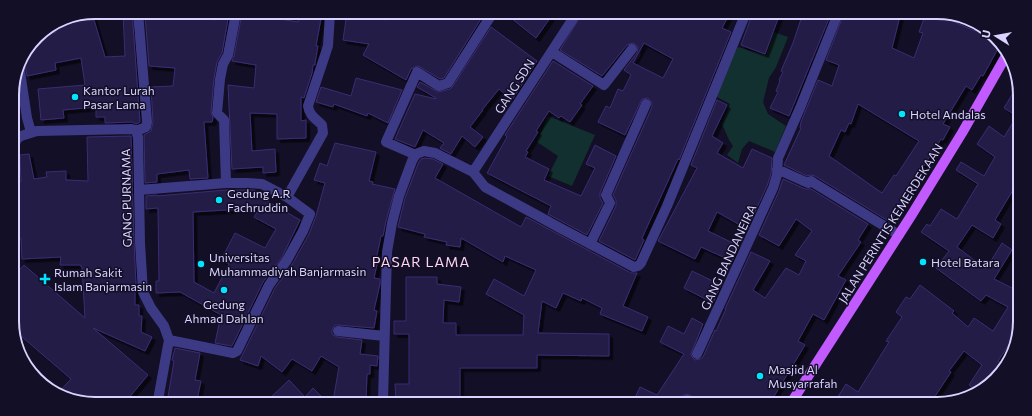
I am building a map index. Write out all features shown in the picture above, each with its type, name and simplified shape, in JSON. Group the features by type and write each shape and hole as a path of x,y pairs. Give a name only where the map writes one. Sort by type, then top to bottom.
{"main road":[{"name":"JALAN PERINTIS KEMERDEKAAN","path":"795,397 899,235 962,133 1004,59"}],"street":[{"path":"19,138 31,132 42,130 132,129 136,131 146,128 147,122 139,19"},
{"path":"226,183 224,120 217,113 220,79 223,64 228,55 235,19"},
{"path":"287,197 323,133 322,125 312,116 308,106 328,46 330,19"},
{"path":"416,155 386,142 417,72 439,86 448,83 489,19"},
{"name":"GANG SDN","path":"473,172 573,19"},
{"path":"383,397 387,252 399,196 412,161 416,155 424,151 435,153 473,172 485,187 634,267 638,266 641,263 667,206 743,19"},
{"name":"GANG BANDANEIRA","path":"697,354 773,188 778,158 836,19"},
{"path":"552,52 604,85 632,49"},
{"path":"21,77 27,118 31,132"},
{"path":"590,244 610,203 606,195 646,104"},
{"name":"GANG PURNAMA","path":"136,131 138,137 140,243 143,292 151,308 164,326 169,340"},
{"path":"777,169 801,181 808,183 814,182 899,235"},
{"path":"139,190 226,183 262,184 287,197 310,214 303,231 287,260 269,285 237,351 234,353 169,340 159,397"},
{"path":"338,331 384,336"}],"green space":[{"path":"774,32 788,37 776,67 769,78 763,102 768,114 786,126 775,152 749,141 742,149 738,163 727,155 733,146 722,124 730,104 717,97 727,67 738,47 766,55"},
{"path":"548,116 595,135 572,186 548,176 558,156 537,142"}],"building":[{"path":"94,19 105,57 125,56 123,19 133,19 140,122 136,124 132,122 105,123 105,117 96,117 96,107 63,110 64,118 41,120 38,89 85,85 81,58 55,63 56,70 27,76 25,65 29,57 41,41 52,33 56,32 56,30 61,27 70,23 80,20"},
{"path":"145,19 228,19 222,53 217,62 214,78 211,112 213,118 212,122 204,122 208,178 190,179 189,170 157,174 157,182 145,183 144,135 151,131 153,122 151,87 173,86 175,68 149,66"},
{"path":"241,19 280,19 298,22 299,19 321,19 316,46 318,46 315,65 313,65 304,98 301,97 301,121 306,120 306,138 277,139 277,114 250,113 252,151 275,149 276,172 263,173 263,167 232,169 228,85 254,88 256,65 232,61"},
{"path":"346,19 481,19 444,78 440,79 417,66 411,69 406,80 363,55 369,44 343,40"},
{"path":"512,19 549,19 536,38"},
{"path":"579,19 727,19 722,28 731,32 679,160 678,159 642,238 644,240 635,260 599,241 616,206 616,200 613,195 652,107 652,103 648,98 642,99 625,135 598,122 606,106 610,108 618,89 623,91 631,75 624,70 637,53 638,47 633,43 627,45 602,76 560,50","holes":["644,43 673,59 663,78 633,63"]},
{"path":"751,19 778,19 765,54 741,45"},
{"path":"801,19 829,19 789,116 770,108 778,92 776,91 783,72 781,71"},
{"path":"842,19 899,19 892,48 914,58 923,33 919,32 924,19 953,21 976,30 976,56 994,56 983,76 981,75 972,90 966,86 943,124 950,127 943,140 941,139 911,186 913,188 890,222 815,176 807,176 784,165 801,128 801,122 818,80 832,86 839,65 826,60","holes":["858,104 919,141 896,176 894,175 882,193 829,156 841,130 845,132 849,123 851,124"]},
{"path":"491,27 537,61 512,100 499,89 482,110 470,127 483,137 475,147 462,136 451,154 440,148 444,143 423,130 415,147 395,139 415,94 436,99 417,87 420,82 438,92 450,89"},
{"path":"553,61 593,86 580,104 582,105 570,122 561,116 559,118 549,111 536,131 538,132 526,151 528,152 525,157 549,169 544,180 581,196 595,168 586,164 595,145 616,156 600,193 600,198 603,203 587,235 548,214 551,206 487,173 507,137 505,135"},
{"path":"356,78 402,90 388,123 368,113 367,116 334,104 333,107 316,102 321,87 351,96"},
{"path":"1013,93 1013,114 1004,108"},
{"path":"717,100 727,105 712,136 723,143 717,153 743,168 752,149 772,158 771,174 767,186 747,229 717,212 708,231 739,246 732,261 701,247 695,259 658,241 697,168 691,165"},
{"path":"1013,122 1013,190 995,220 1001,224 993,238 972,225 957,247 986,269 1002,243 1012,250 994,279 1013,288 1012,331 1009,344 998,361 1000,363 991,375 973,388 969,385 982,365 964,351 949,371 951,372 935,397 838,397 846,384 858,392 889,342 886,341 902,317 896,312 906,297 910,299 920,285 954,311 952,313 968,327 974,318 993,331 1008,307 986,295 981,301 936,268 949,251 921,232 927,224 930,226 941,209 957,219 978,184 956,170 961,162 984,176 995,157 977,144 989,126 1004,137"},
{"path":"131,136 136,284 135,305 139,305 139,316 142,316 141,332 152,337 145,351 93,328 148,375 130,397 85,396 70,393 62,389 71,379 20,335 19,270 24,265 85,318 81,265 60,265 61,257 22,259 21,238 19,238 19,182 21,182 20,155 29,154 34,179 47,177 46,172 66,171 66,180 88,181 87,137"},
{"path":"335,143 376,152 369,181 373,182 372,184 395,189 383,236 381,236 376,260 378,260 374,278 380,279 380,284 374,310 377,311 374,328 335,325 332,330 332,334 337,337 362,340 360,354 378,356 377,366 370,365 370,374 367,374 366,397 334,397 339,367 321,356 312,371 292,359 282,372 261,356 258,366 240,360 275,288 293,263 309,234 316,216 325,183 314,180 320,163 327,166"},
{"path":"421,159 433,159 443,164 435,178 521,227 526,217 631,273 637,273 623,306 648,317 642,331 600,314 602,308 582,298 581,301 563,293 556,308 542,301 538,333 609,334 609,356 537,355 537,368 460,368 460,397 396,397 395,384 409,384 409,334 394,334 394,321 406,321 406,277 437,277 437,284 461,287 459,302 444,300 443,323 456,323 456,335 523,335 524,315 486,294 494,279 524,296 536,270 505,256 503,262 461,238 460,247 446,245 447,242 424,237 425,234 398,227 405,198"},
{"path":"783,179 805,189 811,189 868,224 858,240 861,242 838,276 846,280 824,320 813,314 798,341 805,345 774,397 693,397 687,394 682,397 635,397 640,387 657,395 684,354 660,342 668,326 684,334 692,318 703,324 691,354 695,360 703,357 751,252 770,261 753,290 765,298 786,268 799,275 806,261 795,255 812,231 796,219 779,246 759,235"},
{"path":"226,190 255,190 255,194 300,220 282,257 263,282 232,346 215,343 221,315 180,292 156,293 156,281 159,281 158,208 146,209 146,196","holes":["260,208 254,217 276,229 265,248 235,233 221,260 229,264 214,293 194,282 193,212"]},
{"path":"692,271 721,285 713,303 684,288"},
{"path":"175,348 200,353 195,380 201,381 198,397 168,397 174,361 172,360"},
{"path":"289,380 305,397 271,397"},
{"path":"313,388 322,397 305,397"}],"place":[{"name":"Kantor Lurah Pasar Lama","path":"75,97"},
{"name":"Hotel Andalas","path":"902,114"},
{"name":"Gedung A.R Fachruddin","path":"219,200"},
{"name":"Hotel Batara","path":"923,262"},
{"name":"Universitas Muhammadiyah Banjarmasin","path":"201,264"},
{"name":"Rumah Sakit Islam Banjarmasin","path":"45,279"},
{"name":"Gedung Ahmad Dahlan","path":"224,290"},
{"name":"Masjid Al Musyarrafah","path":"760,376"}],"district":[{"name":"PASAR LAMA","path":"421,261"}]}
